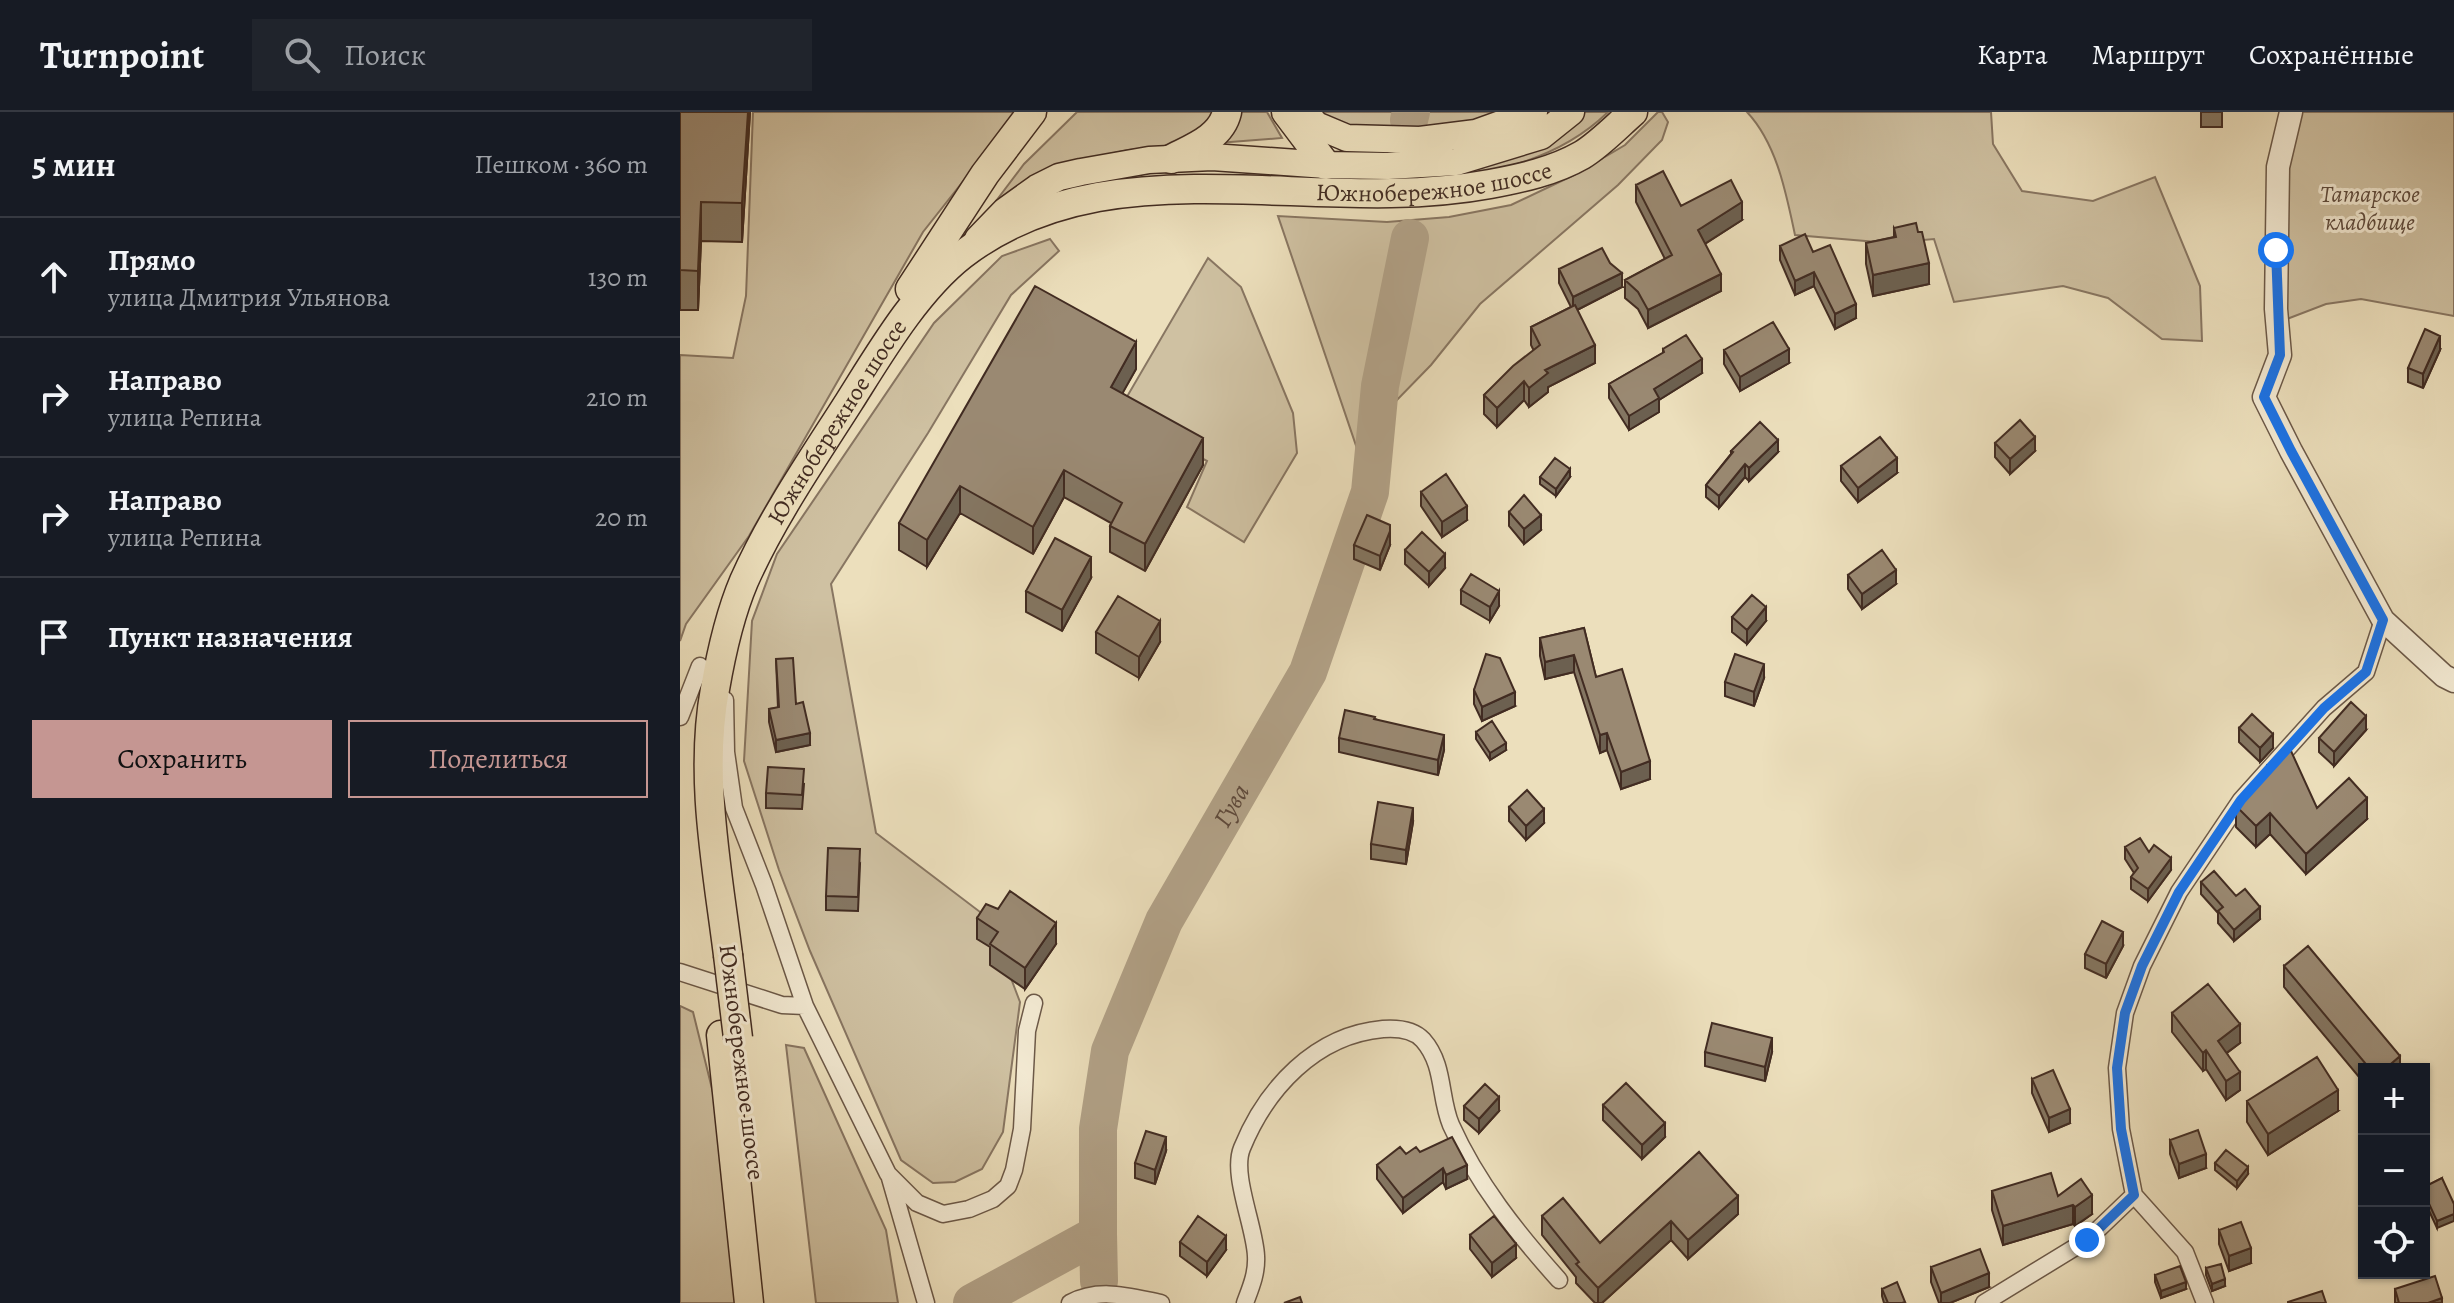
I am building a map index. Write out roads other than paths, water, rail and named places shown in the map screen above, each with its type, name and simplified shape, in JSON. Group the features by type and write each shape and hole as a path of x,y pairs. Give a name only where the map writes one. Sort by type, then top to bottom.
{"highway":[{"name":"Южнобережное шоссе","path":"720,957 700,881 692,764 700,666 732,569 755,525 812,433 985,174 1032,112"},
{"path":"1171,159 1204,143 1224,122 1227,112"},
{"path":"1286,112 1326,165"},
{"name":"Южнобережное шоссе","path":"749,1303 709,803 715,688 743,585 760,549 816,453 884,348 936,281 965,253 1004,228 1042,211 1098,197 1210,189 1313,193 1450,191 1533,176 1584,154 1633,112"},
{"name":"Южнобережное шоссе","path":"729,1037 762,1224 768,1303"}],"main road":[{"path":"1305,112 1316,125 1347,138 1420,140 1476,133 1534,112"},
{"path":"965,253 1005,211 1037,188 1059,177 1149,160 1212,157 1326,165 1388,166 1456,162 1541,136 1571,112"}],"street":[{"path":"2291,112 2278,167 2276,309 2280,355 2264,397 2383,620 2444,676 2454,681"},
{"path":"2205,1303 2185,1252 2134,1195 2121,1129 2117,1068 2125,1013 2147,955 2179,892 2241,800 2324,708 2366,672 2383,620"},
{"path":"729,631 725,715 734,808 805,1006 888,1174 926,1303"},
{"path":"680,717 700,666"},
{"path":"680,972 782,1005 805,1006"},
{"path":"888,1174 917,1203 943,1214 969,1209 993,1199 1008,1186 1022,1129 1027,1031 1034,1003"},
{"path":"1245,1303 1255,1278 1256,1256 1241,1181 1239,1153 1252,1125 1267,1099 1297,1065 1328,1046 1354,1036 1391,1029 1407,1030 1421,1037 1433,1054 1450,1122 1470,1163 1527,1245 1559,1280"},
{"path":"1984,1303 2087,1240 2134,1195"},
{"path":"1070,1303 1093,1293 1161,1303"}],"waterway":[{"name":"Гува","path":"1409,120 1411,112"},
{"name":"Гува","path":"972,1303 1098,1234 1098,1129 1110,1051 1164,921 1308,672 1370,492 1380,386 1410,238"},
{"path":"1098,1234 1099,1281"}],"park label":[{"name":"Татарское кладбище","path":"2370,208"}]}
